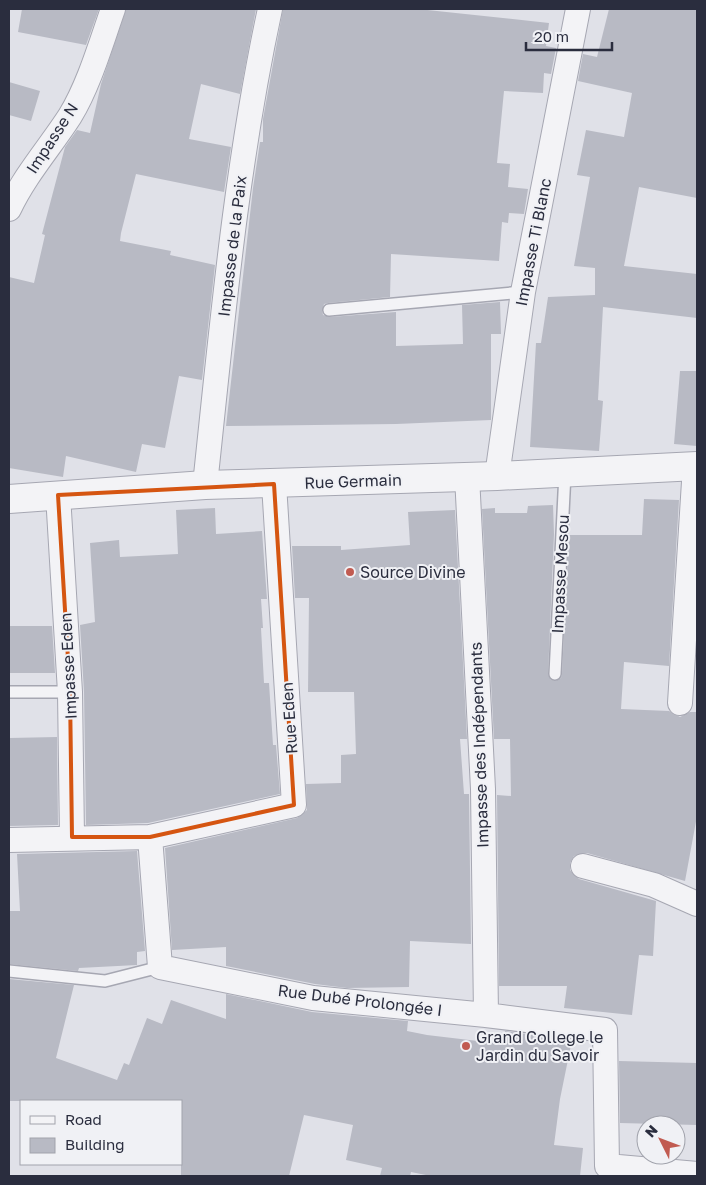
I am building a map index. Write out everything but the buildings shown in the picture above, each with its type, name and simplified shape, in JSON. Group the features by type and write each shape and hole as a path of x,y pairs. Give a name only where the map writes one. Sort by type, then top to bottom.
{"street":[{"name":"Impasse N","path":"9,209 17,193 71,114 98,53 113,9"},
{"name":"Impasse de la Paix","path":"205,485 238,185 256,73 270,9"},
{"name":"Impasse Ti Blanc","path":"497,476 523,292 578,9"},
{"name":"Rue Germain","path":"9,499 205,485 497,476 696,466"},
{"path":"680,703 696,466"},
{"name":"Impasse des Indépendants","path":"467,476 483,789 486,1015"},
{"name":"Rue Eden","path":"150,837 294,805 274,484"},
{"name":"Impasse Eden","path":"58,495 70,692 72,837"},
{"path":"9,840 72,837 150,837 160,967"},
{"path":"583,866 654,886 697,904"},
{"name":"Rue Dubé Prolongée I","path":"160,967 313,998 486,1015 605,1030 607,1166 697,1174"}],"lane":[{"path":"329,310 523,292"},
{"name":"Impasse Mesou","path":"555,674 564,473"},
{"path":"9,692 70,692"},
{"path":"9,971 105,981 160,967"}],"highlighted area":[{"path":"274,484 294,805 150,837 72,837 70,692 58,495"}],"place":[{"name":"Source Divine","path":"350,572"},
{"name":"Grand College le Jardin du Savoir","path":"466,1046"}]}
